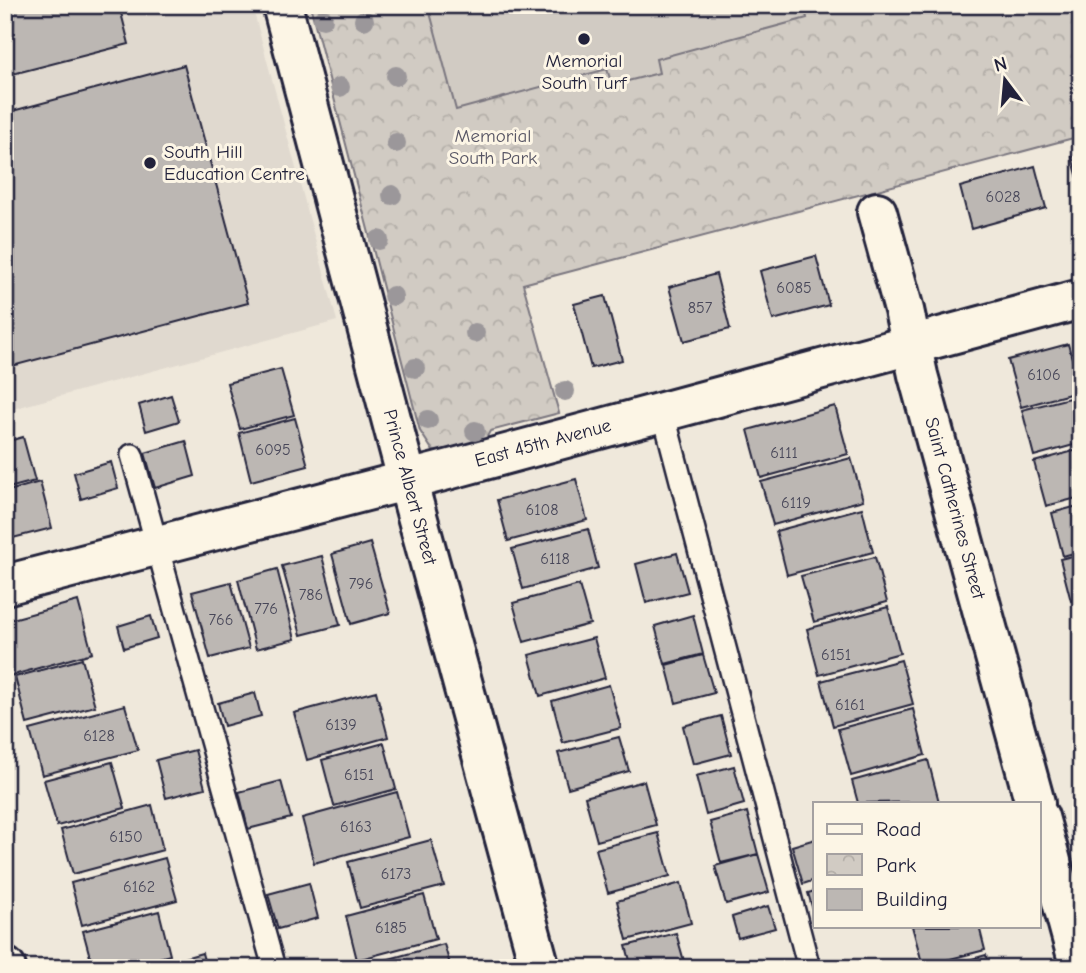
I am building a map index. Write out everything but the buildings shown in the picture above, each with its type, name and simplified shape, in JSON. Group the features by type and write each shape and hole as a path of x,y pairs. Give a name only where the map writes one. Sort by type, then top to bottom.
{"street":[{"name":"Prince Albert Street","path":"282,5 407,480 540,968"},
{"name":"Saint Catherines Street","path":"877,212 1035,802"},
{"name":"East 45th Avenue","path":"5,585 1081,299"},
{"path":"1040,821 1080,968"}],"lane":[{"path":"663,412 809,968"},
{"path":"132,455 274,968"}],"shaded area":[{"name":"South Hill Education Centre","path":"5,5 252,5 337,321 5,411"}],"green space":[{"name":"Memorial South Park","path":"310,5 1081,5 1081,136 523,284 559,413 490,431 482,446 456,452 433,451 420,431"},
{"name":"Memorial South Turf","path":"428,5 804,5 807,18 656,59 659,73 612,85 607,69 456,110"}],"place":[{"name":"Memorial South Turf","path":"584,39"},
{"name":"South Hill Education Centre","path":"150,163"}]}
